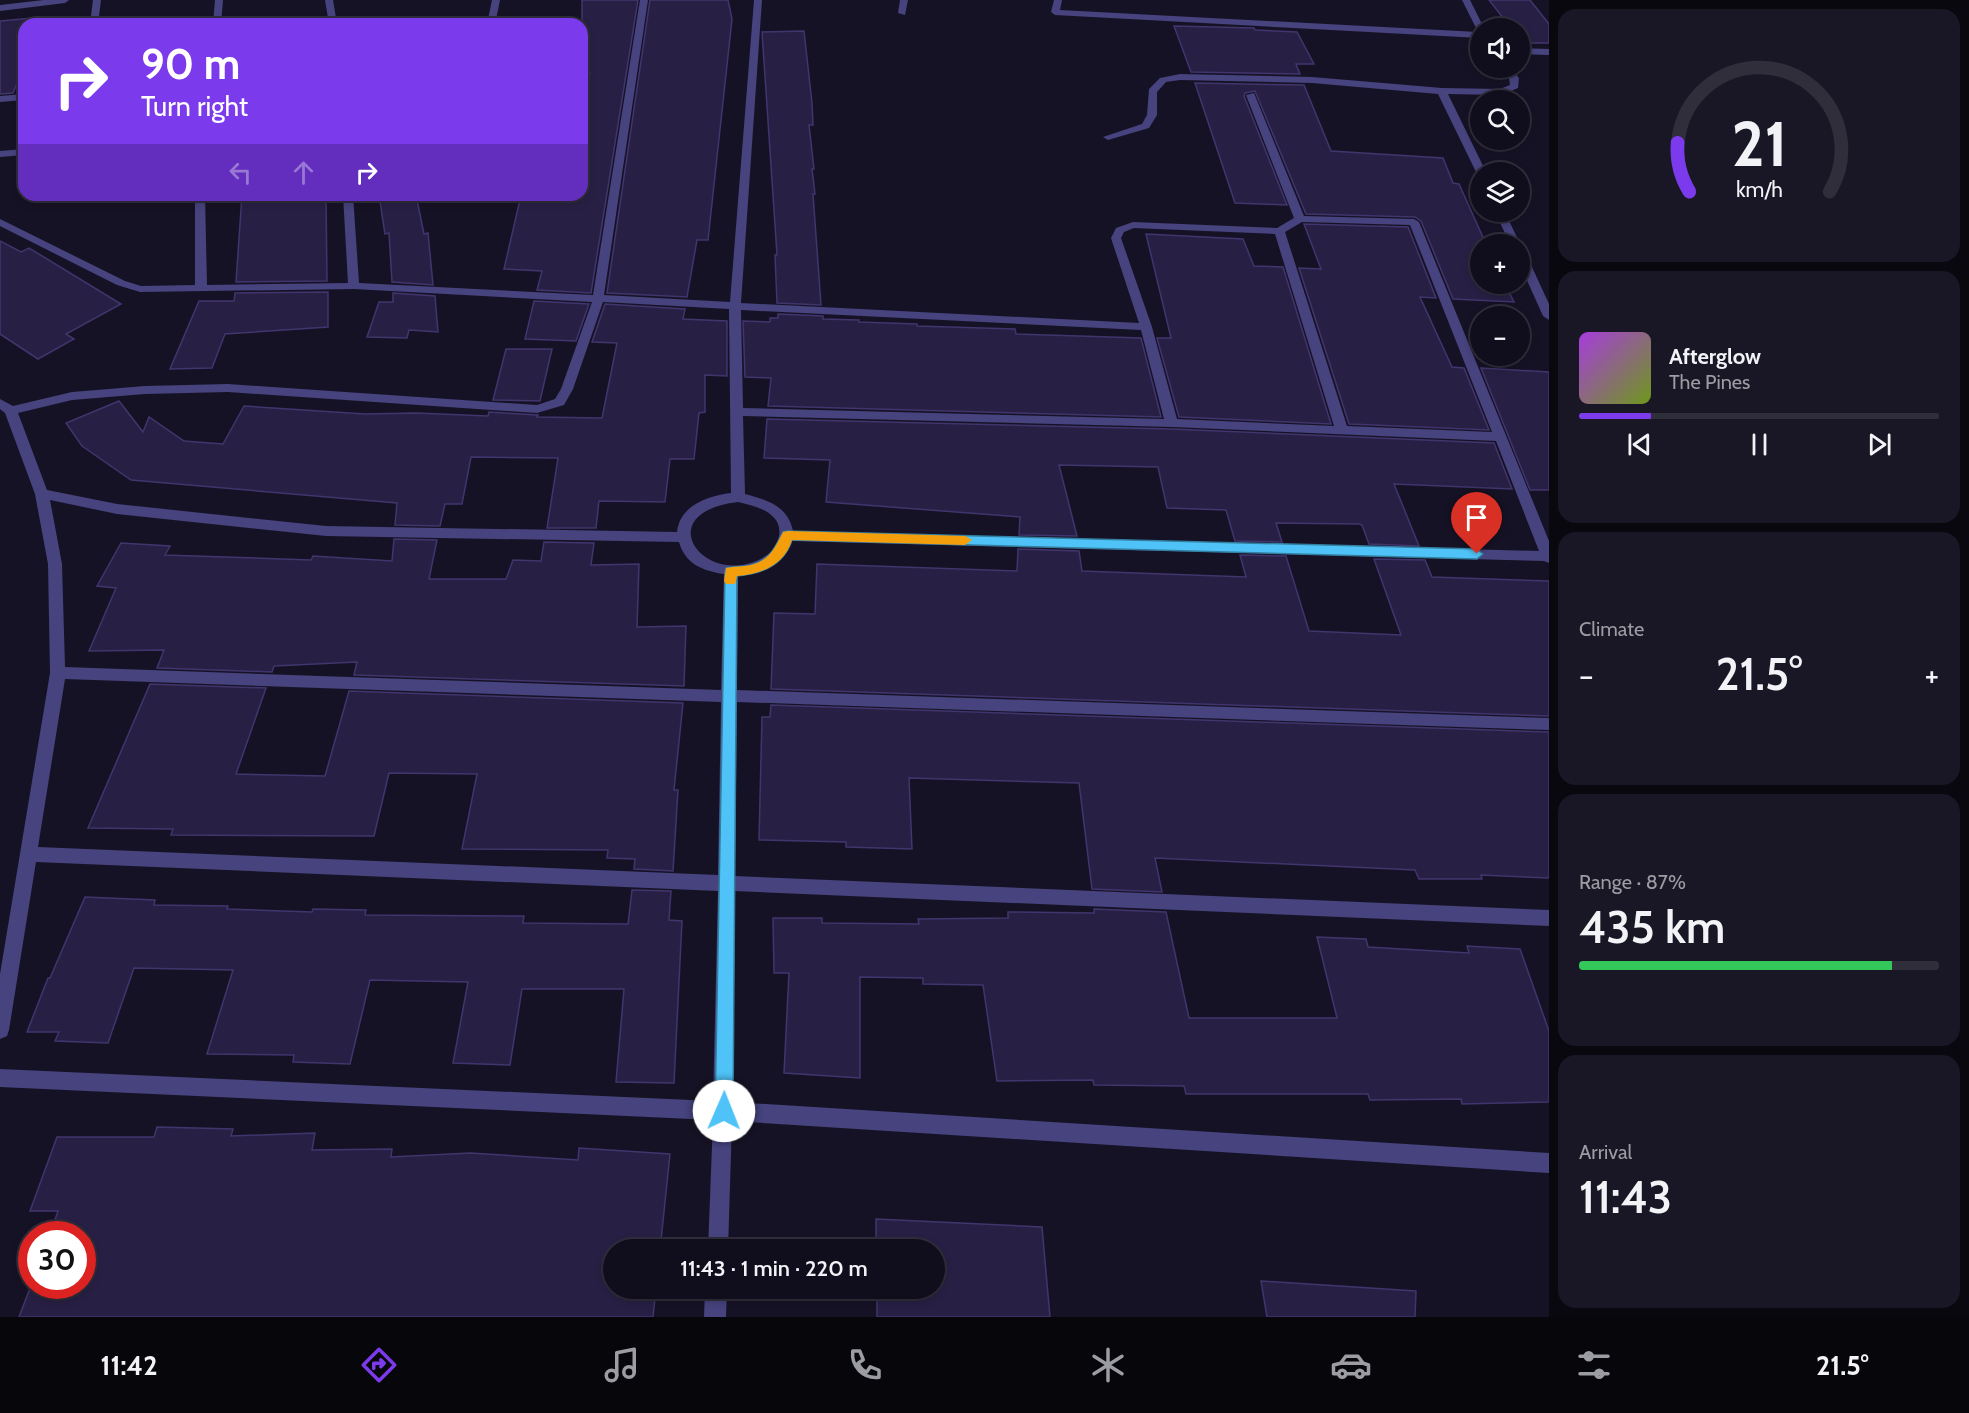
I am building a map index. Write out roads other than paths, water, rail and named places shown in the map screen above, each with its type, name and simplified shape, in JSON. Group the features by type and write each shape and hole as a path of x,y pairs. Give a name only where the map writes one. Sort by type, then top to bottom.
{"street":[{"path":"0,8 65,0"},
{"path":"95,18 97,0"},
{"path":"218,18 219,0"},
{"path":"329,0 332,18"},
{"path":"492,18 496,0"},
{"path":"0,1030 58,673 55,564 42,494 5,407 72,396 145,390 228,388 537,409 560,402 567,389 597,300 644,0"},
{"path":"738,497 735,306 758,0"},
{"path":"902,13 904,0"},
{"path":"1058,0 1056,12 1470,34"},
{"path":"1466,0 1474,18"},
{"path":"1530,51 1549,52"},
{"path":"1108,137 1146,126 1152,115 1152,91 1163,80 1180,77 1312,80 1442,91 1501,92 1515,86 1514,78"},
{"path":"1442,91 1476,162"},
{"path":"1251,95 1300,219"},
{"path":"0,99 18,98"},
{"path":"0,154 18,152"},
{"path":"200,201 201,287"},
{"path":"348,201 354,286"},
{"path":"788,536 1548,557 1503,437 1414,222 1300,219 1279,231 1133,225 1120,230 1116,238 1146,327 1172,423"},
{"path":"0,222 121,283 140,289 354,286 1146,327"},
{"path":"1279,231 1342,431"},
{"path":"1530,275 1549,316"},
{"path":"737,412 1172,423 1503,437"},
{"path":"42,494 117,509 326,531 683,537"},
{"path":"738,497 754,499 779,513 786,524 788,536 783,550 771,562 752,570 731,572 707,567 690,554 683,537 688,519 704,504 720,498 738,497"},
{"path":"718,1239 729,885 731,572"},
{"path":"58,673 1549,724"},
{"path":"30,854 1549,918"},
{"path":"0,1078 724,1111 1549,1163"},
{"path":"715,1317 716,1299"}]}
